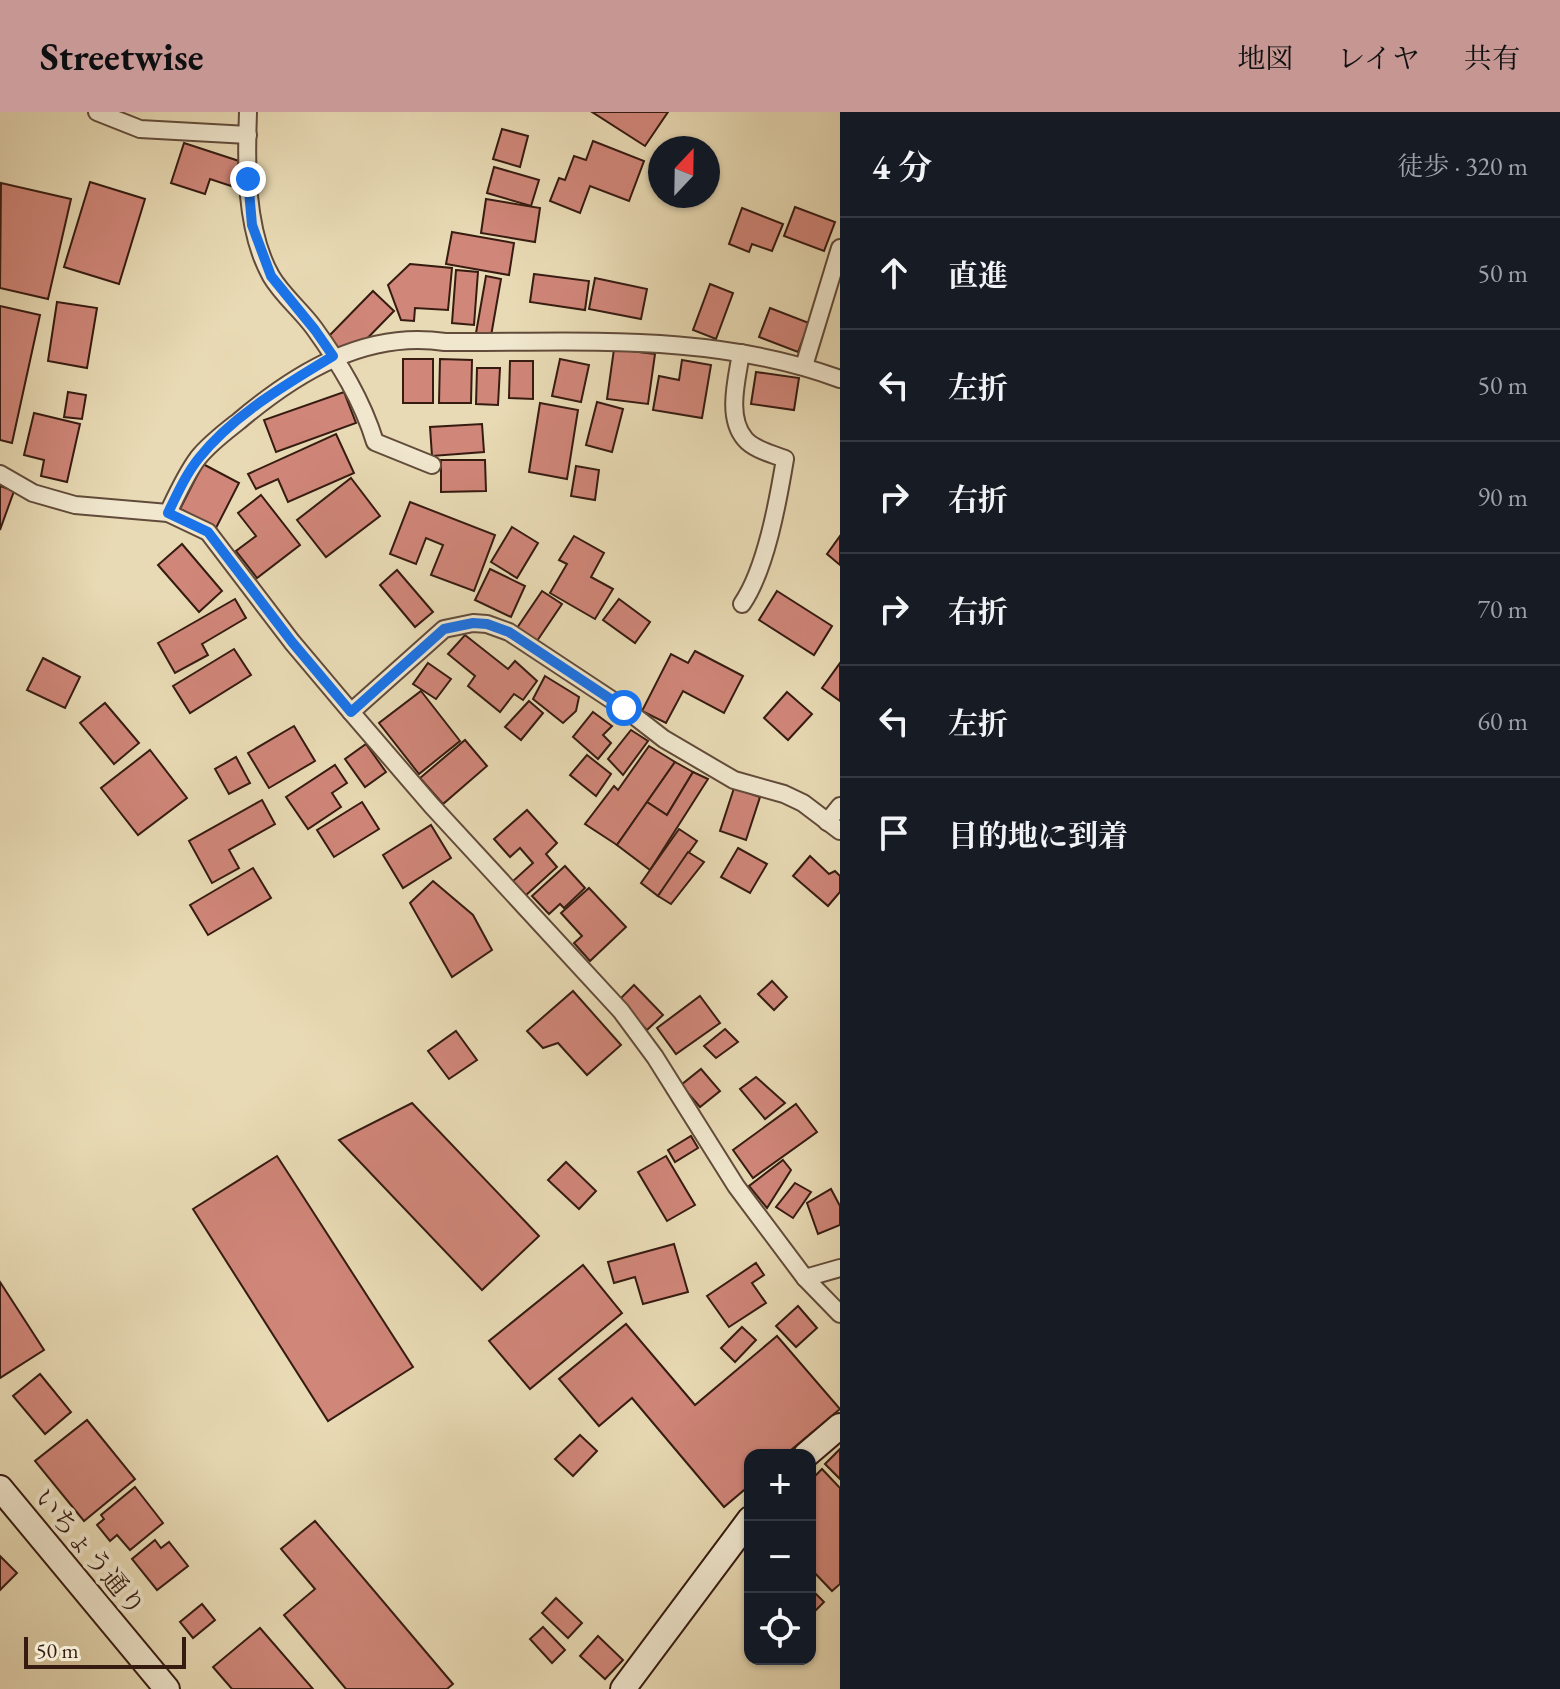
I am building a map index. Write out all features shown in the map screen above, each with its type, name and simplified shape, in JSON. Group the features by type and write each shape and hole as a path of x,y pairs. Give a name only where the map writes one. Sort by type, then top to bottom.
{"main road":[{"path":"813,1449 840,1426"},
{"name":"いちょう通り","path":"0,1488 167,1689"},
{"path":"623,1689 749,1521"}],"street":[{"path":"97,112 140,129 248,135"},
{"path":"248,112 252,225 271,276 346,373 375,442 432,465"},
{"path":"804,366 840,248"},
{"path":"168,513 198,458 268,396 333,356 374,344 428,339 445,342 674,343 804,366 840,379"},
{"path":"741,353 735,392 736,419 745,439 755,447 785,459 774,518 750,593 742,604"},
{"path":"0,474 33,493 75,505 168,513 208,532 292,642 432,806 621,1011 655,1057 736,1186 805,1278 840,1314"},
{"path":"351,712 444,629 459,624 487,624 509,632 624,708 664,739 734,780 784,794 803,803 834,826 840,806"},
{"path":"805,1278 840,1268"}],"building":[{"path":"592,112 668,112 652,136 648,136 645,146"},
{"path":"502,129 528,136 520,167 493,159"},
{"path":"593,141 644,161 629,201 590,186 580,213 550,201 559,178 565,180 574,156 586,160"},
{"path":"184,143 239,161 231,186 210,179 205,194 171,183"},
{"path":"494,167 539,180 531,206 487,193"},
{"path":"90,182 145,199 119,284 64,267"},
{"path":"1,183 71,199 48,299 0,288"},
{"path":"486,199 540,208 535,242 481,233"},
{"path":"795,207 835,222 824,251 784,236"},
{"path":"742,208 783,224 772,251 752,244 749,252 729,244"},
{"path":"452,232 514,243 509,275 446,264"},
{"path":"410,264 452,268 448,310 415,308 414,321 401,320 388,285"},
{"path":"456,270 478,272 474,325 452,323"},
{"path":"534,274 589,281 585,310 530,302"},
{"path":"486,276 501,279 491,336 476,333"},
{"path":"595,278 647,289 641,319 589,309"},
{"path":"710,284 733,293 716,339 693,330"},
{"path":"373,291 394,311 348,358 327,338"},
{"path":"57,302 97,308 87,368 48,361"},
{"path":"0,306 40,315 12,443 0,440"},
{"path":"770,308 809,323 798,352 759,337"},
{"path":"614,349 655,354 648,404 607,399"},
{"path":"403,359 433,359 433,403 403,403"},
{"path":"440,359 472,360 471,403 439,403"},
{"path":"560,359 589,365 581,402 552,396"},
{"path":"682,360 711,365 702,418 653,410 659,376 679,380"},
{"path":"510,361 533,361 533,399 509,398"},
{"path":"477,368 500,368 498,405 476,404"},
{"path":"756,372 799,378 794,410 751,404"},
{"path":"68,392 86,395 82,419 64,417"},
{"path":"344,392 356,423 276,452 264,420"},
{"path":"597,402 623,409 612,452 586,445"},
{"path":"540,403 578,410 567,479 529,472"},
{"path":"34,413 80,424 67,482 41,476 44,460 24,455"},
{"path":"482,424 484,452 432,456 430,427"},
{"path":"336,434 354,473 288,502 278,479 256,489 248,474"},
{"path":"441,460 485,460 486,491 441,492"},
{"path":"203,464 239,483 216,528 180,509"},
{"path":"576,466 599,470 595,500 571,496"},
{"path":"351,478 380,516 326,557 297,520"},
{"path":"0,486 14,491 0,530"},
{"path":"261,495 300,545 257,578 236,551 256,536 238,513"},
{"path":"410,502 495,535 474,591 431,575 443,545 426,538 416,564 390,554"},
{"path":"512,527 538,543 517,578 491,562"},
{"path":"574,536 604,553 591,577 613,589 595,619 550,593 567,564 559,560"},
{"path":"840,536 840,565 827,554"},
{"path":"182,544 222,591 199,612 158,565"},
{"path":"490,569 525,586 511,617 475,600"},
{"path":"397,570 433,612 415,627 380,585"},
{"path":"542,591 562,604 537,641 517,628"},
{"path":"777,591 832,626 814,655 759,620"},
{"path":"235,599 246,618 202,644 208,655 175,673 158,643"},
{"path":"619,599 650,622 635,643 603,620"},
{"path":"465,635 508,669 515,661 537,681 523,700 514,694 500,712 468,686 475,676 448,654"},
{"path":"234,649 251,675 190,713 173,686"},
{"path":"695,651 743,676 724,713 683,691 666,723 642,711 671,654 688,663"},
{"path":"43,658 80,677 65,708 27,690"},
{"path":"428,663 451,679 436,699 413,684"},
{"path":"840,663 840,701 822,688"},
{"path":"545,676 579,697 576,711 563,723 533,699"},
{"path":"421,691 460,741 419,774 379,723"},
{"path":"787,692 812,714 788,740 764,718"},
{"path":"529,701 543,713 521,740 505,727"},
{"path":"105,703 139,743 114,764 80,723"},
{"path":"593,712 612,726 603,735 611,743 598,759 573,737"},
{"path":"294,726 315,761 269,788 248,753"},
{"path":"631,730 648,741 623,775 608,759"},
{"path":"465,740 487,766 443,804 420,778"},
{"path":"366,744 386,772 365,787 345,759"},
{"path":"649,746 675,762 617,845 585,824 614,786 618,790"},
{"path":"150,750 187,798 138,835 101,788"},
{"path":"587,755 611,774 596,796 570,775"},
{"path":"236,757 250,783 229,794 215,769"},
{"path":"675,762 693,772 667,815 647,802"},
{"path":"335,765 347,783 332,793 341,807 308,829 286,797"},
{"path":"693,772 708,779 650,870 617,845 647,802 667,815"},
{"path":"734,788 760,797 746,840 720,831"},
{"path":"262,800 275,824 229,850 239,868 212,883 189,841"},
{"path":"362,802 379,829 334,857 317,830"},
{"path":"527,810 557,843 546,854 557,867 525,896 512,882 533,863 520,848 510,857 494,839"},
{"path":"431,825 451,858 403,888 383,855"},
{"path":"679,829 697,841 658,896 641,883"},
{"path":"738,848 767,864 750,893 721,877"},
{"path":"688,852 704,862 671,904 658,896"},
{"path":"810,856 829,874 835,871 840,876 840,892 828,906 793,876"},
{"path":"565,866 585,888 564,908 560,904 549,914 532,896"},
{"path":"253,868 271,898 208,935 190,905"},
{"path":"433,881 473,915 492,950 452,977 410,903"},
{"path":"589,888 626,927 590,961 574,943 582,936 561,913"},
{"path":"772,981 787,997 774,1010 758,994"},
{"path":"634,985 663,1015 647,1030 619,1000"},
{"path":"573,991 621,1045 587,1075 558,1043 543,1048 527,1031"},
{"path":"700,996 720,1023 676,1054 657,1028"},
{"path":"725,1029 738,1042 716,1058 704,1046"},
{"path":"456,1031 477,1060 449,1079 428,1051"},
{"path":"701,1069 720,1091 700,1107 681,1085"},
{"path":"756,1077 785,1103 765,1119 740,1089"},
{"path":"412,1103 539,1236 482,1290 339,1140"},
{"path":"796,1104 817,1132 753,1178 733,1150"},
{"path":"691,1136 698,1148 675,1162 668,1150"},
{"path":"277,1156 413,1367 328,1421 193,1209"},
{"path":"666,1156 695,1205 667,1221 638,1172"},
{"path":"783,1160 791,1170 767,1208 749,1186"},
{"path":"566,1162 596,1191 579,1209 548,1180"},
{"path":"795,1183 811,1192 793,1218 776,1207"},
{"path":"831,1189 840,1206 840,1225 818,1234 807,1203"},
{"path":"674,1244 688,1292 643,1304 635,1277 614,1283 608,1262"},
{"path":"756,1263 764,1275 752,1283 766,1303 729,1327 707,1296"},
{"path":"583,1265 622,1313 530,1389 489,1341"},
{"path":"0,1282 44,1350 0,1378"},
{"path":"798,1306 817,1328 796,1347 776,1326"},
{"path":"626,1324 695,1405 777,1336 840,1409 792,1449 744,1449 744,1490 724,1507 632,1398 599,1426 559,1379"},
{"path":"742,1327 756,1340 735,1362 721,1348"},
{"path":"40,1374 71,1412 45,1434 13,1396"},
{"path":"87,1420 135,1479 84,1521 35,1461"},
{"path":"580,1435 597,1451 573,1476 555,1459"},
{"path":"840,1449 840,1479 825,1464"},
{"path":"822,1469 840,1488 840,1584 832,1591 816,1574 816,1475"},
{"path":"135,1487 163,1523 130,1550 117,1535 110,1541 97,1525 104,1519 101,1515"},
{"path":"315,1521 453,1684 447,1689 346,1689 284,1615 315,1589 281,1549"},
{"path":"155,1540 161,1548 169,1542 188,1566 157,1590 132,1559"},
{"path":"0,1556 17,1573 0,1590"},
{"path":"816,1594 824,1602 816,1610"},
{"path":"556,1598 582,1623 568,1638 542,1613"},
{"path":"202,1604 215,1620 193,1638 180,1622"},
{"path":"543,1627 565,1650 552,1663 530,1639"},
{"path":"260,1628 313,1689 232,1689 213,1667"},
{"path":"598,1636 623,1660 605,1679 580,1656"}],"route":[{"path":"248,179 252,225 271,276 333,356 268,396 220,436 198,458 168,513 208,532 292,642 351,712 444,629 473,623 487,624 509,632 624,708"}]}
